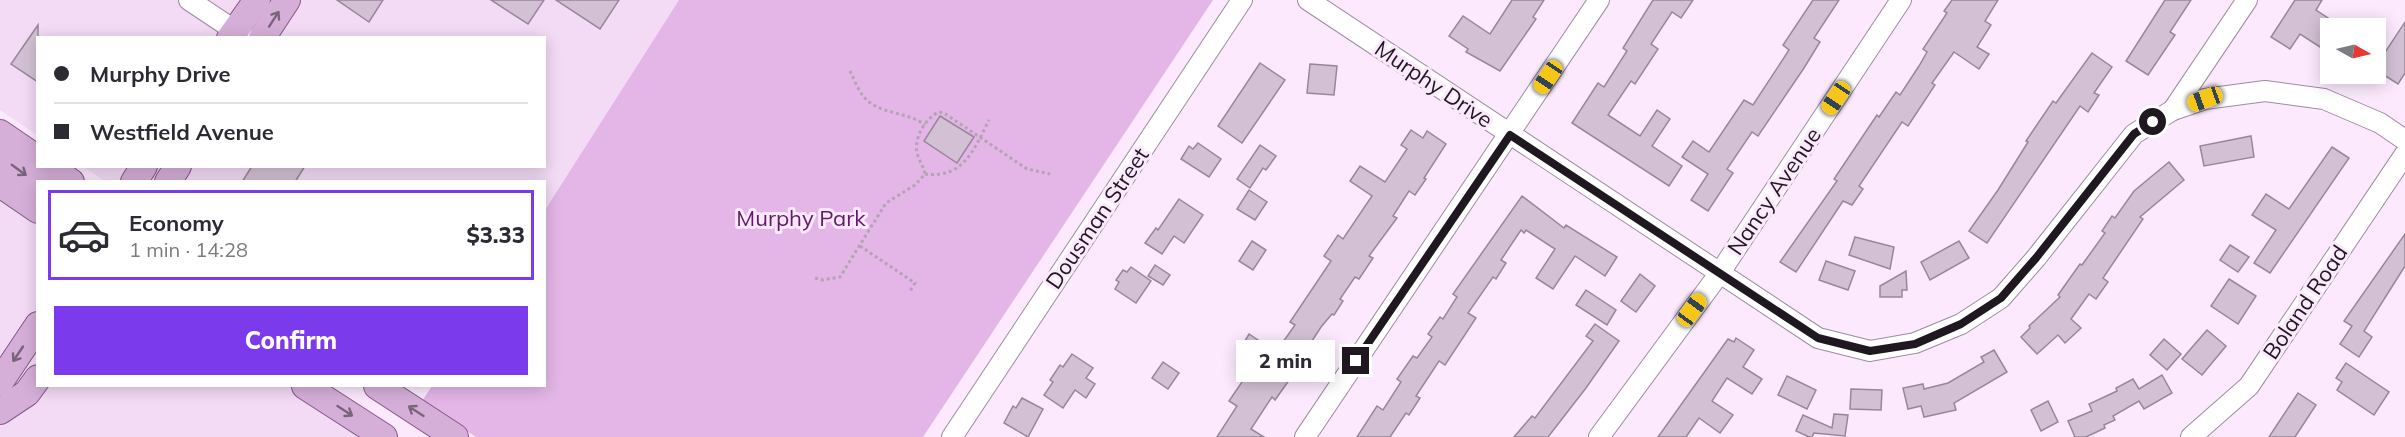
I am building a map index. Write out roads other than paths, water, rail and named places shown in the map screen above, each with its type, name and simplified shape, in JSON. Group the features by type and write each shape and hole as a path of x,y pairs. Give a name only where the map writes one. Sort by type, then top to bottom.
{"main road":[{"path":"237,35 257,0"},
{"path":"263,36 286,0"},
{"path":"0,133 36,158"},
{"path":"0,157 36,183"},
{"path":"52,168 68,180"},
{"path":"0,184 36,209"},
{"path":"0,382 36,329"},
{"path":"0,411 27,393 36,381"},
{"path":"307,387 384,437"},
{"path":"379,387 455,437"}],"street":[{"path":"189,0 237,35"},
{"name":"Dousman Street","path":"952,437 1242,0"},
{"name":"Murphy Drive","path":"1308,0 1818,338 1870,351 1915,344 1961,324 2001,298 2036,258 2134,134 2173,110 2205,99 2265,91 2324,99 2380,123 2405,140"},
{"path":"1305,437 1599,0"},
{"name":"Nancy Avenue","path":"1599,437 1719,274 1901,0"},
{"path":"2173,110 2247,0"},
{"name":"Boland Road","path":"2191,437 2249,386 2405,154"}],"park label":[{"name":"Murphy Park","path":"801,218"}]}
